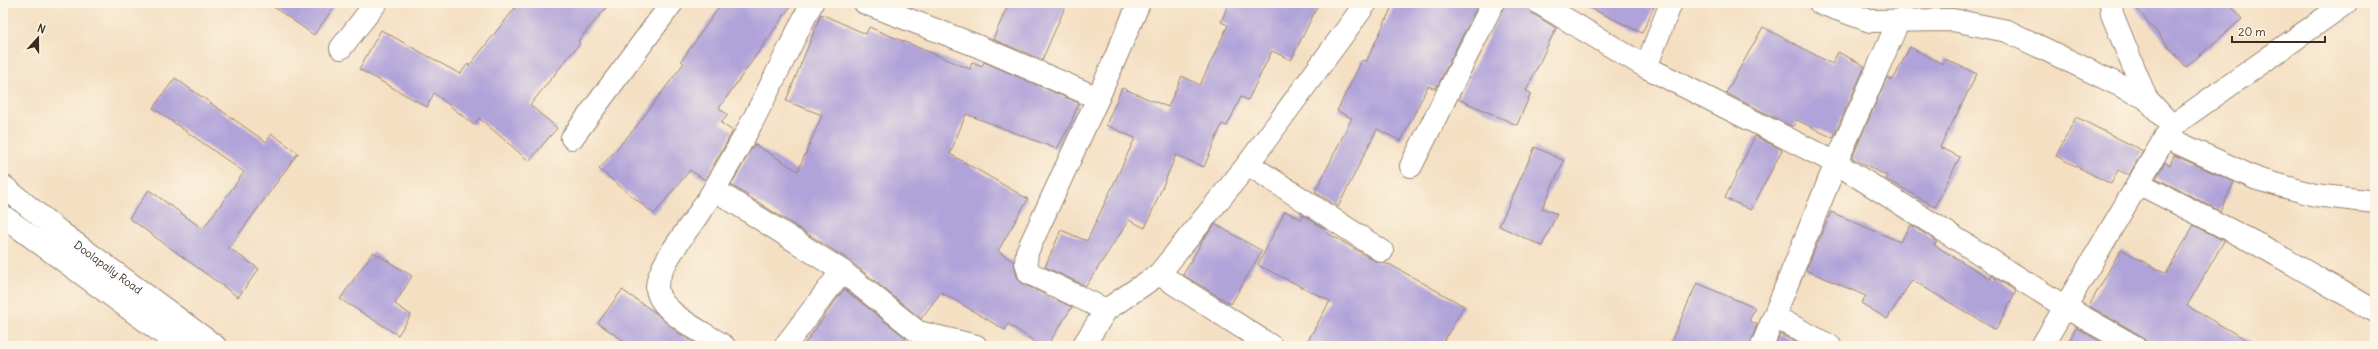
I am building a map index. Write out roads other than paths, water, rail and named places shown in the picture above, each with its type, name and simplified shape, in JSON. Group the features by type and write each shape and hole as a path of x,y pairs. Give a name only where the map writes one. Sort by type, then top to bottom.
{"street":[{"path":"341,48 376,3"},
{"path":"572,138 672,3"},
{"path":"724,346 668,310 660,299 657,288 659,276 675,248 715,190 812,3"},
{"path":"865,3 975,45 1098,98"},
{"path":"1106,310 1029,273 1026,262 1027,252 1098,98 1139,3"},
{"path":"1083,346 1106,310 1159,274 1248,164 1366,3"},
{"path":"1412,166 1493,3"},
{"path":"1539,3 1646,67 1836,163 2065,307 2134,346"},
{"path":"1646,67 1671,3"},
{"path":"1820,3 1870,21 1953,20 2007,31 2146,98"},
{"path":"2111,3 2112,14 2146,98 2168,131 2257,179 2315,195 2375,202"},
{"path":"2042,346 2168,131 2346,3"},
{"path":"1762,346 1836,163 1899,20"},
{"path":"1248,164 1382,251"},
{"path":"2138,183 2263,247 2375,311"},
{"name":"Doolapally Road","path":"3,186 60,232 215,346"},
{"path":"715,190 842,271 918,332 976,346"},
{"name":"Doolapally Road","path":"3,216 180,346"},
{"path":"785,346 842,271"},
{"path":"1159,274 1271,346"},
{"path":"1775,317 1830,346"}]}
